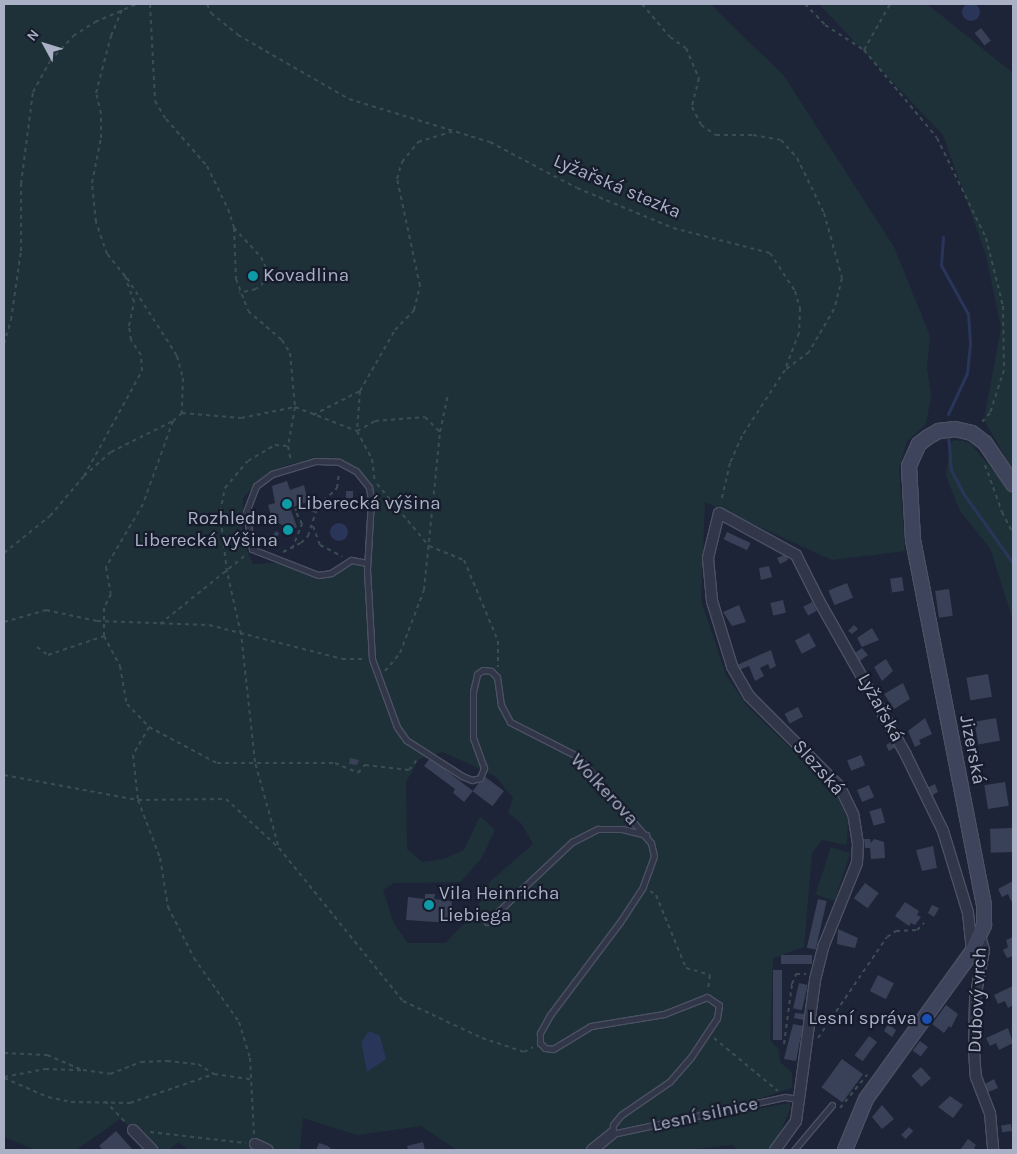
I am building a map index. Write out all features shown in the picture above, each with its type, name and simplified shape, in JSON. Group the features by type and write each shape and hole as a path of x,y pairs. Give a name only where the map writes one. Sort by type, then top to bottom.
{"street":[{"name":"Jizerská","path":"845,1150 876,1084 972,952 980,936 984,904 913,540 908,485 912,456 928,437 939,431 955,429 972,433"},
{"path":"972,433 985,443 1013,484"},
{"name":"Lyžařská","path":"719,513 796,556 819,602 906,756 943,831 968,913 972,952"},
{"name":"Slezská","path":"719,513 708,558 712,601 732,666 749,696 840,787 853,814 858,844 857,863 824,945 815,980 796,1120 774,1150"},
{"name":"Dubový vrch","path":"980,936 984,950 975,999 974,1051 976,1077 990,1113 993,1150"},
{"path":"133,1130 152,1150"},
{"path":"592,1150 612,1134"},
{"path":"255,1144 268,1150"}],"lane":[{"path":"367,563 351,560 331,573 318,575 252,549 246,526 247,504 256,486 266,477 291,465 316,461 339,462 356,471 369,487 371,500 367,563 372,659 378,679 397,728 406,740 462,776 472,780 480,778 484,768 473,738 474,681 483,670 497,677"},
{"name":"Wolkerova","path":"497,677 501,705 510,722 577,756 646,835 654,856 642,887 620,922 550,1015 540,1033 540,1043"},
{"path":"487,922 572,842 598,830 622,829 646,835"},
{"path":"540,1043 545,1048 553,1049 591,1026 664,1014 707,997 719,1005 717,1018 686,1063 669,1082 621,1115 613,1125 612,1134"},
{"name":"Lesní silnice","path":"612,1134 785,1097 798,1099"},
{"path":"794,1150 832,1105"}],"path":[{"path":"4,344 11,320 21,251 21,184 33,92 62,46 95,22 137,4"},
{"path":"150,4 155,101 166,119 207,166 234,228 239,293 248,311 282,340 290,353 295,408 288,446 291,465"},
{"name":"Lyžařská stezka","path":"207,4 211,12 238,35 350,99 490,142 577,188 658,222 770,253 795,291 800,308 799,333 785,370 742,436 730,463 719,513"},
{"path":"642,4 670,37 686,48 699,78 692,106 701,125 716,135 753,135 781,140 797,158 824,212 842,278 834,309 809,352 785,370"},
{"path":"805,4 825,25 864,50 937,138 986,238 1003,306 1004,370 990,413 972,433"},
{"path":"864,50 890,4"},
{"path":"4,553 50,516 84,476 111,452 173,421 182,413 184,378 177,356 104,246 96,222 92,183 101,138 101,114 96,93 111,36 122,10"},
{"path":"454,131 418,142 402,162 397,179 420,286 414,310 394,330 360,391 358,431 372,459 375,482 429,546 464,560 498,641 497,677"},
{"path":"234,228 261,257 270,277 256,289 239,293"},
{"path":"84,476 142,371 141,356 131,340 129,326 134,302 125,276"},
{"path":"313,415 360,391"},
{"path":"378,679 400,653 424,590 440,432 448,394"},
{"path":"182,413 241,418 295,408 358,431 375,422 425,418 440,432"},
{"path":"173,421 143,504 106,567 111,594 104,608 104,636 120,666 128,704 149,727 217,762 335,763 358,773 365,765 409,770 424,750"},
{"path":"985,443 985,470 1013,534"},
{"path":"279,848 254,762 241,634 227,572 220,512 225,488 248,461 275,445 288,446"},
{"path":"269,557 292,549 304,540 313,526 316,512 324,498 337,488 339,462"},
{"path":"292,549 302,524 295,510 304,507 316,512"},
{"path":"313,526 320,545 351,560"},
{"path":"160,624 245,557"},
{"path":"4,622 46,610 105,621 209,625 241,634 282,642 342,659 372,659"},
{"path":"37,648 48,655 104,636"},
{"path":"105,1101 133,1130 255,1144 250,1058 239,1022 194,958 168,907 160,858 138,800 133,755 149,727"},
{"path":"4,775 138,800 226,799 279,848 403,1001 482,1038 524,1052 540,1043"},
{"path":"642,887 656,895 686,968 710,976 707,997"},
{"path":"817,1041 887,937 896,931 917,930 924,923"},
{"path":"784,1044 792,984 796,974 809,974 815,980"},
{"path":"706,1032 785,1097"},
{"path":"4,1053 47,1055 83,1070"},
{"path":"4,1078 44,1069 83,1070 110,1074 141,1062 167,1061 198,1064 214,1074 252,1079"},
{"path":"4,1078 48,1097 71,1102 105,1101 130,1103 214,1074"}],"shaded area":[{"path":"4,4 710,4 784,76 894,247 930,336 927,368 931,396 926,424 907,441 899,469 905,551 832,560 705,502 701,600 726,675 746,705 834,790 848,820 847,845 822,840 812,853 804,947 773,958 770,1040 779,1050 780,1062 792,1073 792,1088 751,1101 611,1131 587,1150 457,1150 421,1126 357,1135 303,1118 300,1150 189,1150 178,1142 169,1150 159,1150 120,1119 76,1150 36,1150 4,1137","holes":["333,457 358,469 372,484 375,498 370,566 353,563 331,577 318,577 277,563 253,564 242,538 243,498 266,474 291,464","443,752 495,776 513,798 508,813 522,824 533,844 484,887 477,909 446,943 408,943 394,924 383,890 394,883 460,882 481,859 495,830 480,816 464,850 444,859 422,862 407,849 406,782 419,759","369,1031 367,1072 361,1042"]},
{"path":"819,4 927,4 1013,73 1013,470 984,420 1001,328 986,255 943,135"},
{"path":"956,440 970,443 1013,494 1013,620 990,548 960,511 946,476 950,442"},
{"path":"831,847 850,853 835,901 816,895"},
{"path":"790,1103 790,1110 772,1150 737,1150 733,1145 684,1150 597,1150 613,1137 628,1132"}],"water":[{"path":"971,3 977,6 980,12 977,18 971,21 965,18 962,12 965,6"},
{"path":"339,523 345,526 348,532 345,538 339,541 333,538 330,532 333,526"},
{"path":"369,1031 380,1036 386,1059 367,1072 361,1042"}],"building":[{"path":"981,28 991,41 985,46 975,33"},
{"name":"Liberecká výšina","path":"287,481 290,490 304,485 308,502 290,508 297,527 293,529 291,524 284,526 275,521 279,514 271,515 268,505 275,503 272,486"},
{"path":"346,491 353,491 353,498 346,498"},
{"path":"276,531 279,533 269,548 266,546"},
{"path":"727,532 751,543 747,550 724,539"},
{"path":"786,554 788,560 780,564 777,558"},
{"path":"769,566 772,577 761,580 759,568"},
{"path":"902,577 904,591 892,593 890,579"},
{"path":"847,583 853,598 834,605 828,590"},
{"path":"949,589 953,616 939,618 935,591"},
{"path":"783,600 786,613 773,616 770,603"},
{"path":"812,602 817,611 808,616 803,607"},
{"path":"739,605 746,622 732,626 723,612"},
{"path":"854,625 858,629 852,634 848,631"},
{"path":"872,628 879,640 862,647 857,638"},
{"path":"809,633 816,646 802,654 795,641"},
{"path":"862,648 868,655 860,661 855,653"},
{"path":"771,650 776,666 770,669 768,664 760,668 764,676 755,681 749,666 739,670 737,665"},
{"path":"886,659 893,671 882,681 874,667"},
{"path":"988,674 992,697 970,700 966,678"},
{"path":"903,683 910,699 894,709 884,694"},
{"path":"798,707 803,717 790,724 785,714"},
{"path":"925,718 932,734 919,740 921,744 915,747 908,731"},
{"path":"996,718 1000,741 978,744 974,722"},
{"path":"893,741 897,746 889,751 886,745"},
{"path":"861,755 865,765 851,771 847,761"},
{"path":"350,758 359,760 357,765 349,764"},
{"path":"430,758 473,791 464,802 453,793 455,789 424,766"},
{"path":"484,776 504,791 493,806 473,791"},
{"path":"1005,782 1009,806 988,809 984,785"},
{"path":"935,784 938,792 931,796 927,788"},
{"path":"869,785 874,797 862,802 857,790"},
{"path":"881,808 885,822 874,826 869,811"},
{"path":"1012,828 1013,852 991,853 990,829"},
{"path":"864,839 870,839 871,843 874,839 884,842 885,858 871,859 870,848 865,848"},
{"path":"933,846 937,868 922,871 916,850"},
{"path":"1013,881 1013,900 1011,901 1008,894 1002,897 998,889"},
{"path":"865,883 879,893 868,908 854,898"},
{"name":"Vila Heinricha Liebiega","path":"425,894 435,894 434,899 452,901 450,923 406,920 408,897 425,899"},
{"path":"818,899 827,901 816,950 807,948"},
{"path":"905,902 919,911 917,915 921,917 915,925 911,923 909,926 895,916"},
{"path":"932,905 939,908 934,917 928,913"},
{"path":"838,929 858,938 855,948 837,944"},
{"path":"1013,937 1013,956 1007,958 1003,950 1008,947 1006,940"},
{"path":"781,955 812,955 812,964 781,964"},
{"path":"773,970 782,970 782,1040 773,1040"},
{"path":"878,975 894,983 886,999 870,991"},
{"path":"799,983 808,985 802,1010 793,1008"},
{"path":"1013,986 1013,1005 1008,1008 1005,1001 998,1004 994,995"},
{"path":"946,1005 958,1014 951,1028 949,1026 944,1033 932,1024"},
{"path":"795,1013 805,1014 804,1020 794,1018"},
{"path":"793,1024 803,1026 796,1061 784,1059"},
{"path":"888,1024 896,1030 892,1037 884,1031"},
{"path":"1008,1028 1013,1043 999,1050 996,1043 990,1046 986,1038"},
{"path":"869,1036 877,1042 863,1061 855,1055"},
{"path":"920,1041 928,1047 921,1057 913,1051"},
{"path":"842,1059 863,1074 842,1103 821,1087"},
{"path":"921,1067 931,1078 921,1087 911,1076"},
{"path":"994,1079 998,1088 988,1092 985,1084"},
{"path":"950,1096 963,1105 953,1118 938,1107"},
{"path":"882,1105 894,1119 882,1129 872,1117"},
{"path":"1011,1124 1012,1131 1002,1132 1001,1125"},
{"path":"909,1127 913,1131 905,1139 901,1135"},
{"path":"116,1131 133,1150 103,1150 99,1146"},
{"path":"968,1139 976,1145 974,1148 977,1150 960,1150"},
{"path":"423,1142 425,1150 408,1150 407,1146"},
{"path":"319,1143 328,1146 332,1150 316,1150"}],"waterway":[{"path":"943,237 941,265 968,314 970,344 967,373 948,414"},
{"path":"948,435 951,470 963,493 1013,563"}],"place":[{"name":"Kovadlina","path":"253,276"},
{"name":"Liberecká výšina","path":"287,504"},
{"name":"Rozhledna Liberecká výšina","path":"288,530"},
{"name":"Vila Heinricha Liebiega","path":"429,905"},
{"name":"Lesní správa","path":"927,1019"}]}
